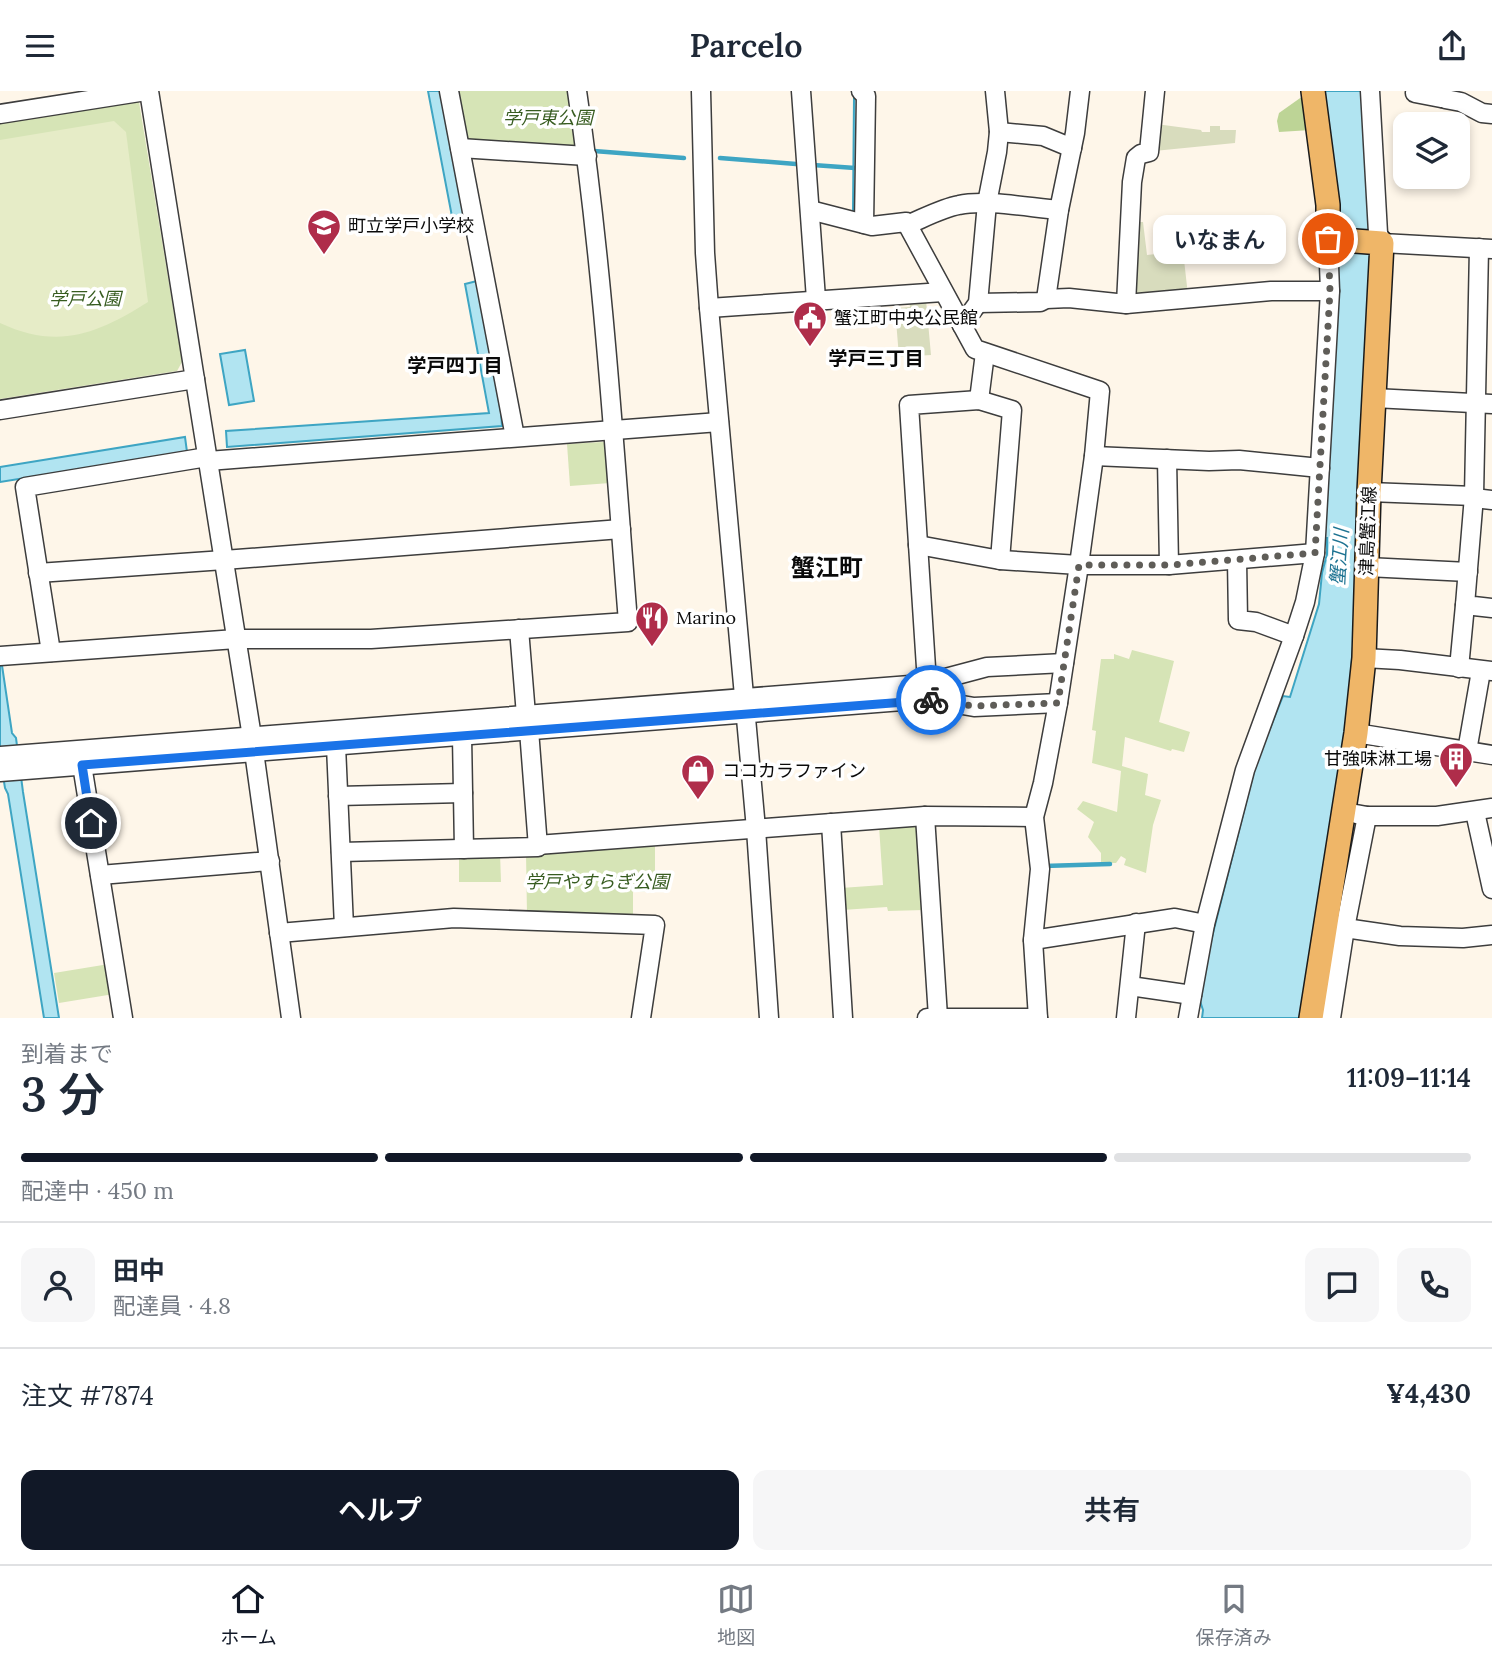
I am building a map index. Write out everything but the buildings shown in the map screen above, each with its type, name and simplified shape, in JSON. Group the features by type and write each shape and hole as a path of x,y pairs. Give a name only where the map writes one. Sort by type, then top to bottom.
{"main road":[{"path":"1311,92 1331,239 1382,243"},
{"name":"津島蟹江線","path":"1311,1018 1356,733 1364,658 1382,243"}],"street":[{"path":"0,114 147,91 253,744 291,1018"},
{"path":"449,91 515,437"},
{"path":"2,656 236,639 371,639 628,622 587,156 577,91"},
{"path":"701,91 709,308 746,706 769,1018"},
{"path":"801,91 816,299"},
{"path":"861,91 866,96 864,225"},
{"path":"962,325 978,303 987,204 999,132 995,91"},
{"path":"1046,299 1080,91"},
{"path":"1126,305 1132,182 1136,158 1149,152 1155,91"},
{"path":"1370,91 1378,233 1382,243 1485,248 1484,404 1480,498 1468,572 1459,668"},
{"path":"1410,92 1461,102 1482,113 1492,114"},
{"path":"999,132 1044,136 1072,148"},
{"path":"460,148 587,156"},
{"path":"907,225 963,204 1059,210"},
{"path":"810,210 864,225 906,222 975,349 1100,391 1094,456 1058,703 1034,817 1041,869 1033,940 1038,1018 932,1018 925,816"},
{"path":"1188,1018 1205,924 1245,770 1305,602 1315,553 1331,239"},
{"path":"978,303 1040,302 1046,299 1069,298 1126,305 1270,291 1330,291"},
{"path":"709,308 943,292"},
{"path":"979,400 985,353"},
{"path":"0,409 195,379"},
{"path":"1374,398 1484,404"},
{"path":"926,689 909,405 979,400 1012,410 1000,560"},
{"path":"51,652 25,487 208,459 719,422"},
{"path":"1094,456 1239,460 1320,468"},
{"path":"1167,459 1170,565"},
{"path":"1370,492 1480,498"},
{"path":"38,573 621,529"},
{"path":"918,545 1000,560 1079,565 1170,565 1315,553"},
{"path":"1237,560 1238,620 1256,622 1294,636"},
{"path":"1367,567 1468,572"},
{"path":"1465,605 1492,608"},
{"path":"341,852 538,848 519,629"},
{"path":"1364,658 1487,671 1467,751"},
{"path":"0,772 21,762 746,706 926,689 987,667 1064,663"},
{"path":"926,689 974,706 1058,703"},
{"path":"0,756 21,762 82,765 253,744 337,745 462,736 528,723"},
{"path":"1356,733 1492,755"},
{"path":"462,736 464,849"},
{"path":"337,745 344,927"},
{"path":"82,765 123,1018"},
{"path":"338,796 463,793"},
{"path":"1344,811 1367,816 1437,816 1483,810 1492,889"},
{"path":"537,845 925,816 1034,817"},
{"path":"1331,1018 1367,816"},
{"path":"831,823 843,1018"},
{"path":"100,875 270,862"},
{"path":"279,933 454,918 654,925 641,1018"},
{"path":"1033,940 1175,918 1205,924"},
{"path":"1126,1018 1136,923"},
{"path":"1345,928 1400,936 1463,938 1492,935"},
{"path":"1130,986 1192,995"}],"green space":[{"name":"学戸東公園","path":"456,91 572,91 580,148 465,140"},
{"path":"1303,96 1311,130 1279,132 1279,113"},
{"name":"学戸公園","path":"131,98 139,102 182,362 177,371 0,399 0,119"},
{"name":"学戸公園","path":"114,121 126,132 148,302 112,323 77,335 40,336 0,323 0,140"},
{"path":"1156,124 1202,132 1210,132 1210,126 1220,126 1220,130 1236,130 1235,143 1154,151"},
{"path":"1135,222 1143,222 1147,255 1183,251 1188,295 1131,300"},
{"path":"926,300 931,355 899,357 895,308 910,307 909,301"},
{"path":"603,442 608,446 610,483 570,486 567,444"},
{"path":"1132,650 1174,661 1159,722 1190,732 1184,752 1171,751 1125,737 1122,766 1148,774 1145,795 1161,800 1153,825 1146,873 1124,865 1126,859 1121,856 1116,863 1101,863 1101,853 1088,837 1094,822 1077,809 1083,801 1117,812 1121,771 1092,763 1096,731 1092,730 1101,659 1114,659 1114,654 1129,659"},
{"path":"913,824 919,828 924,910 888,911 887,907 842,910 841,888 883,885 879,826"},
{"name":"学戸やすらぎ公園","path":"655,842 655,876 644,877 645,892 633,892 633,918 527,915 526,853"},
{"path":"500,853 501,882 459,882 459,854"},
{"path":"109,964 114,994 59,1003 54,973"}],"water":[{"path":"428,91 440,91 466,225 454,227"},
{"name":"蟹江川","path":"1321,91 1364,91 1374,224 1348,709 1301,1018 1202,1018 1200,1001 1211,941 1256,763 1283,696 1290,697 1319,604 1327,554 1327,538 1321,538"},
{"path":"854,98 859,98 858,211 853,211"},
{"path":"477,281 502,426 227,447 226,431 489,413 465,284"},
{"path":"245,350 254,401 229,405 220,354"},
{"path":"185,437 187,452 0,482 0,467"},
{"path":"0,652 12,733 16,738 59,1018 44,1018 0,757"}],"waterway":[{"path":"594,151 684,158"},
{"path":"720,158 796,164"},
{"path":"813,165 855,168"},
{"path":"1044,866 1110,864"}],"way so far":[{"path":"931,700 974,706 1058,703 1079,565 1170,565 1315,553 1330,291 1328,239"}],"place":[{"name":"いなまん","path":"1328,239"},
{"name":"町立学戸小学校","path":"324,256"},
{"name":"蟹江町中央公民館","path":"810,348"},
{"name":"Marino","path":"652,648"},
{"name":"甘強味淋工場","path":"1456,789"},
{"name":"ココカラファイン","path":"698,801"}],"district":[{"name":"学戸三丁目","path":"876,358"},
{"name":"学戸四丁目","path":"455,365"},
{"name":"蟹江町","path":"827,568"}],"route":[{"path":"91,823 82,765 931,700"}]}
